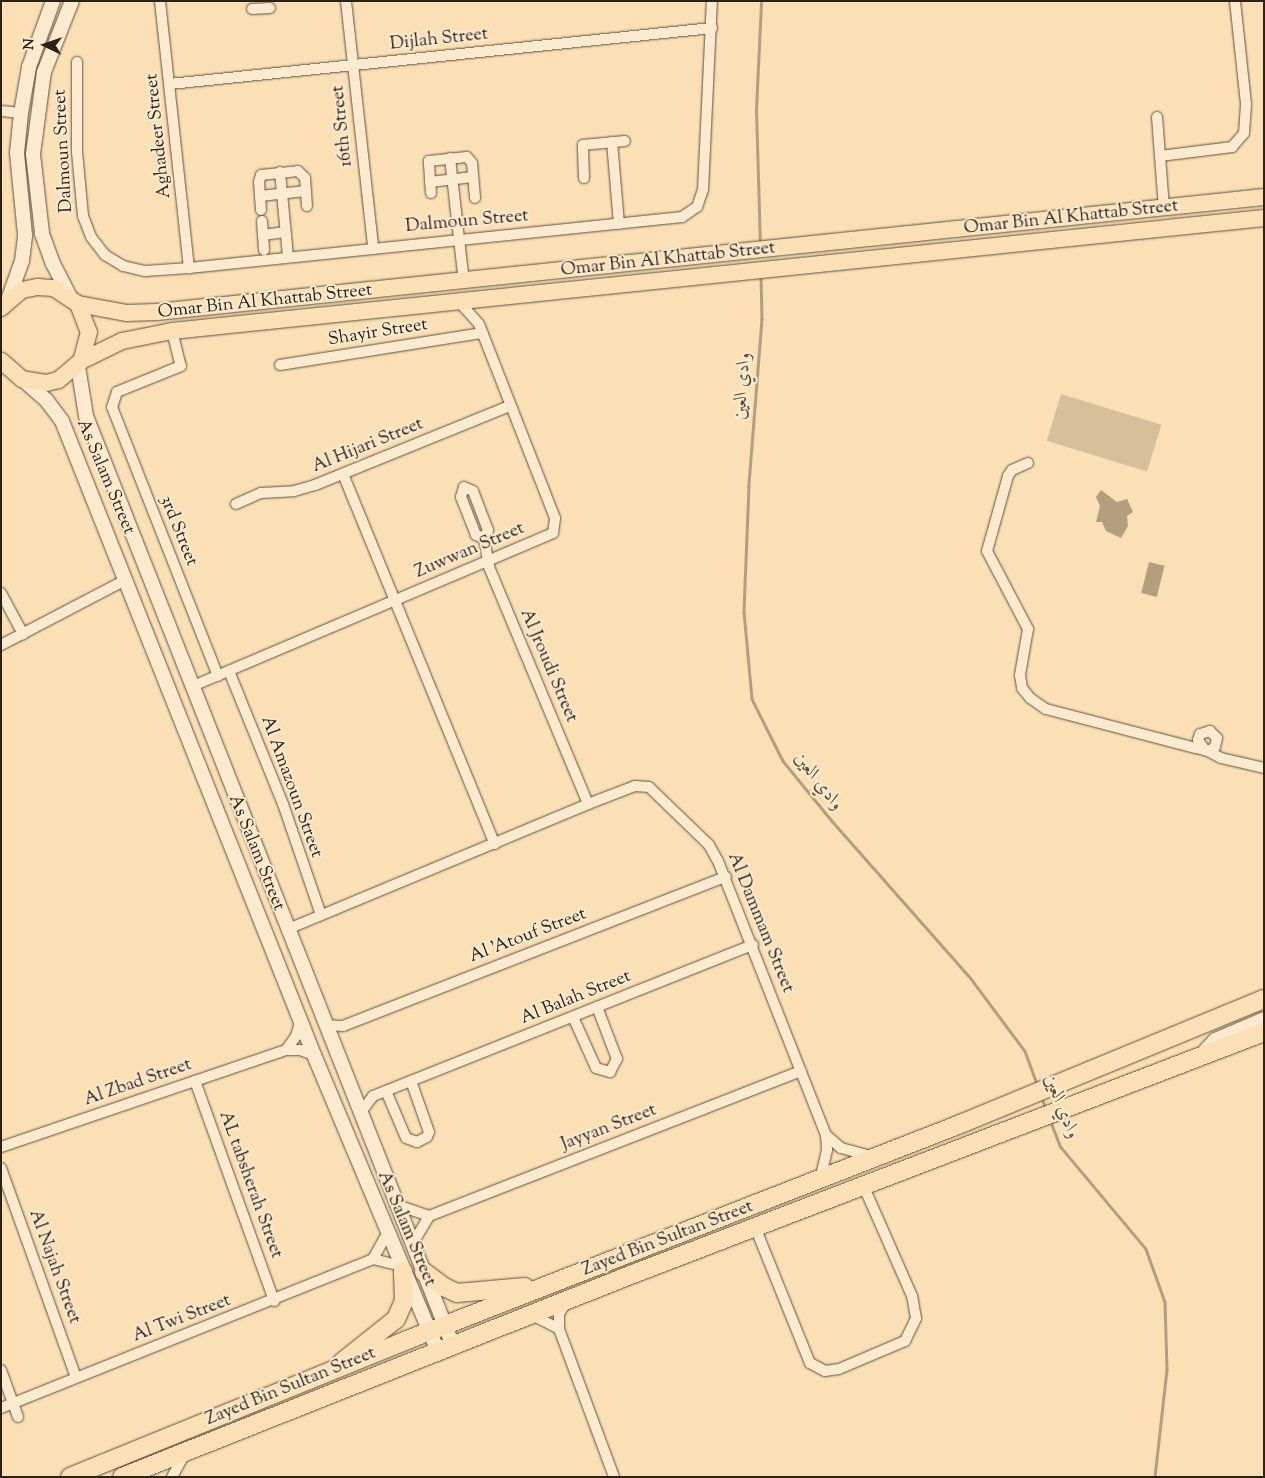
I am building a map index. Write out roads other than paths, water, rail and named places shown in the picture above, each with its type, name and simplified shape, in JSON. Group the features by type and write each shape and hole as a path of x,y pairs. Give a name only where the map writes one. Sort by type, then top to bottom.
{"highway":[{"name":"Zayed Bin Sultan Street","path":"70,1477 437,1328 963,1123 1264,999"},
{"name":"Zayed Bin Sultan Street","path":"122,1477 967,1144 1264,1032"},
{"path":"332,1371 396,1320 404,1301 402,1268"},
{"path":"424,1272 436,1282 457,1293 548,1285"}],"main road":[{"name":"Omar Bin Al Khattab Street","path":"5,304 22,290 38,287 54,288 74,300 138,314 464,282 1264,197"},
{"name":"Omar Bin Al Khattab Street","path":"22,379 34,383 58,380 80,363 122,341 172,331 1264,218"},
{"path":"74,300 89,332 80,363"},
{"path":"3,364 22,379"},
{"path":"1201,1055 1215,1040 1264,1019"}],"street":[{"path":"5,304 22,261 25,235 17,153 21,113 30,67 53,1"},
{"path":"72,1 44,72 33,154 42,233 53,264 74,300"},
{"name":"Aghadeer Street","path":"160,1 189,268"},
{"name":"16th Street","path":"346,1 373,247"},
{"name":"Dalmoun Street","path":"77,62 77,152 83,216 91,237 105,254 129,268 145,271 189,268 373,247 682,217 701,200 712,1"},
{"path":"1160,156 1232,148 1244,133 1246,104 1235,1"},
{"name":"Dijlah Street","path":"170,84 712,28"},
{"path":"1,111 21,113"},
{"path":"1157,117 1164,208"},
{"path":"584,178 583,145 624,141"},
{"path":"612,142 619,224"},
{"path":"450,158 464,282"},
{"path":"431,193 429,161 470,158 475,198"},
{"path":"280,172 288,257"},
{"path":"264,250 260,177 280,172 303,172 307,206"},
{"path":"430,182 473,178"},
{"path":"260,196 306,191"},
{"path":"263,235 286,232"},
{"path":"480,328 485,299"},
{"name":"Zuwwan Street","path":"194,686 487,561 548,537 555,530 555,518 480,328 459,302"},
{"name":"Shayir Street","path":"280,365 480,328"},
{"name":"3rd Street","path":"172,331 181,366 117,392 112,398 112,407 218,676"},
{"name":"As Salam Street","path":"80,363 86,416 413,1243 424,1272 437,1328 445,1349"},
{"name":"As Salam Street","path":"22,379 47,401 62,421 387,1234 402,1268 437,1328"},
{"name":"Al Hijari Street","path":"236,504 260,493 303,489 510,406"},
{"path":"1028,464 1012,470 1008,476 987,551 1028,629 1020,675 1022,688 1046,709 1179,744 1210,749"},
{"path":"343,474 495,844"},
{"name":"Al Jroudi Street","path":"484,538 487,561 588,804"},
{"path":"1,645 127,580"},
{"path":"1,593 23,634"},
{"name":"Al Amazoun Street","path":"229,671 282,804 321,915"},
{"path":"1179,744 1200,734 1212,732 1210,749"},
{"path":"1200,734 1198,744 1234,760 1264,768"},
{"name":"Al Dammam Street","path":"288,929 588,804 634,786 649,787 709,845 726,877 826,1135 827,1150 820,1180"},
{"name":"Al 'Atouf Street","path":"327,1026 342,1026 726,877"},
{"name":"Al Balah Street","path":"373,1096 753,945"},
{"path":"573,1016 596,1068 610,1072 617,1059 597,1007"},
{"path":"286,1050 296,1036 301,1020"},
{"path":"335,1044 342,1026"},
{"name":"Al Zbad Street","path":"1,1147 286,1050 300,1050 314,1055"},
{"name":"Jayyan Street","path":"429,1216 801,1071"},
{"name":"AL tabsherah Street","path":"195,1081 274,1301"},
{"path":"386,1091 406,1138 417,1142 427,1137 429,1132 411,1081"},
{"path":"352,1090 373,1096 361,1112"},
{"path":"826,1135 841,1148 878,1157"},
{"name":"Al Najah Street","path":"1,1168 76,1377"},
{"path":"755,1227 810,1363 825,1371 840,1369 905,1341 916,1318 912,1296 863,1185"},
{"path":"397,1205 429,1216 413,1243"},
{"path":"387,1234 373,1259 402,1268"},
{"name":"Al Twi Street","path":"1,1408 274,1301 373,1259"},
{"path":"566,1301 559,1314 559,1329 614,1477"},
{"path":"532,1315 559,1329"},
{"path":"1,1370 18,1417"},
{"path":"172,1477 186,1451"}],"waterway":[{"name":"وادي العين","path":"760,245 756,109 761,1"},
{"name":"وادي العين","path":"761,275 762,319 749,486 744,612 752,699 783,761 833,822 969,976 1025,1051 1038,1086"},
{"name":"وادي العين","path":"1042,1098 1046,1109"},
{"name":"وادي العين","path":"1051,1122 1060,1146 1146,1249 1165,1302 1167,1370 1155,1477"}]}
